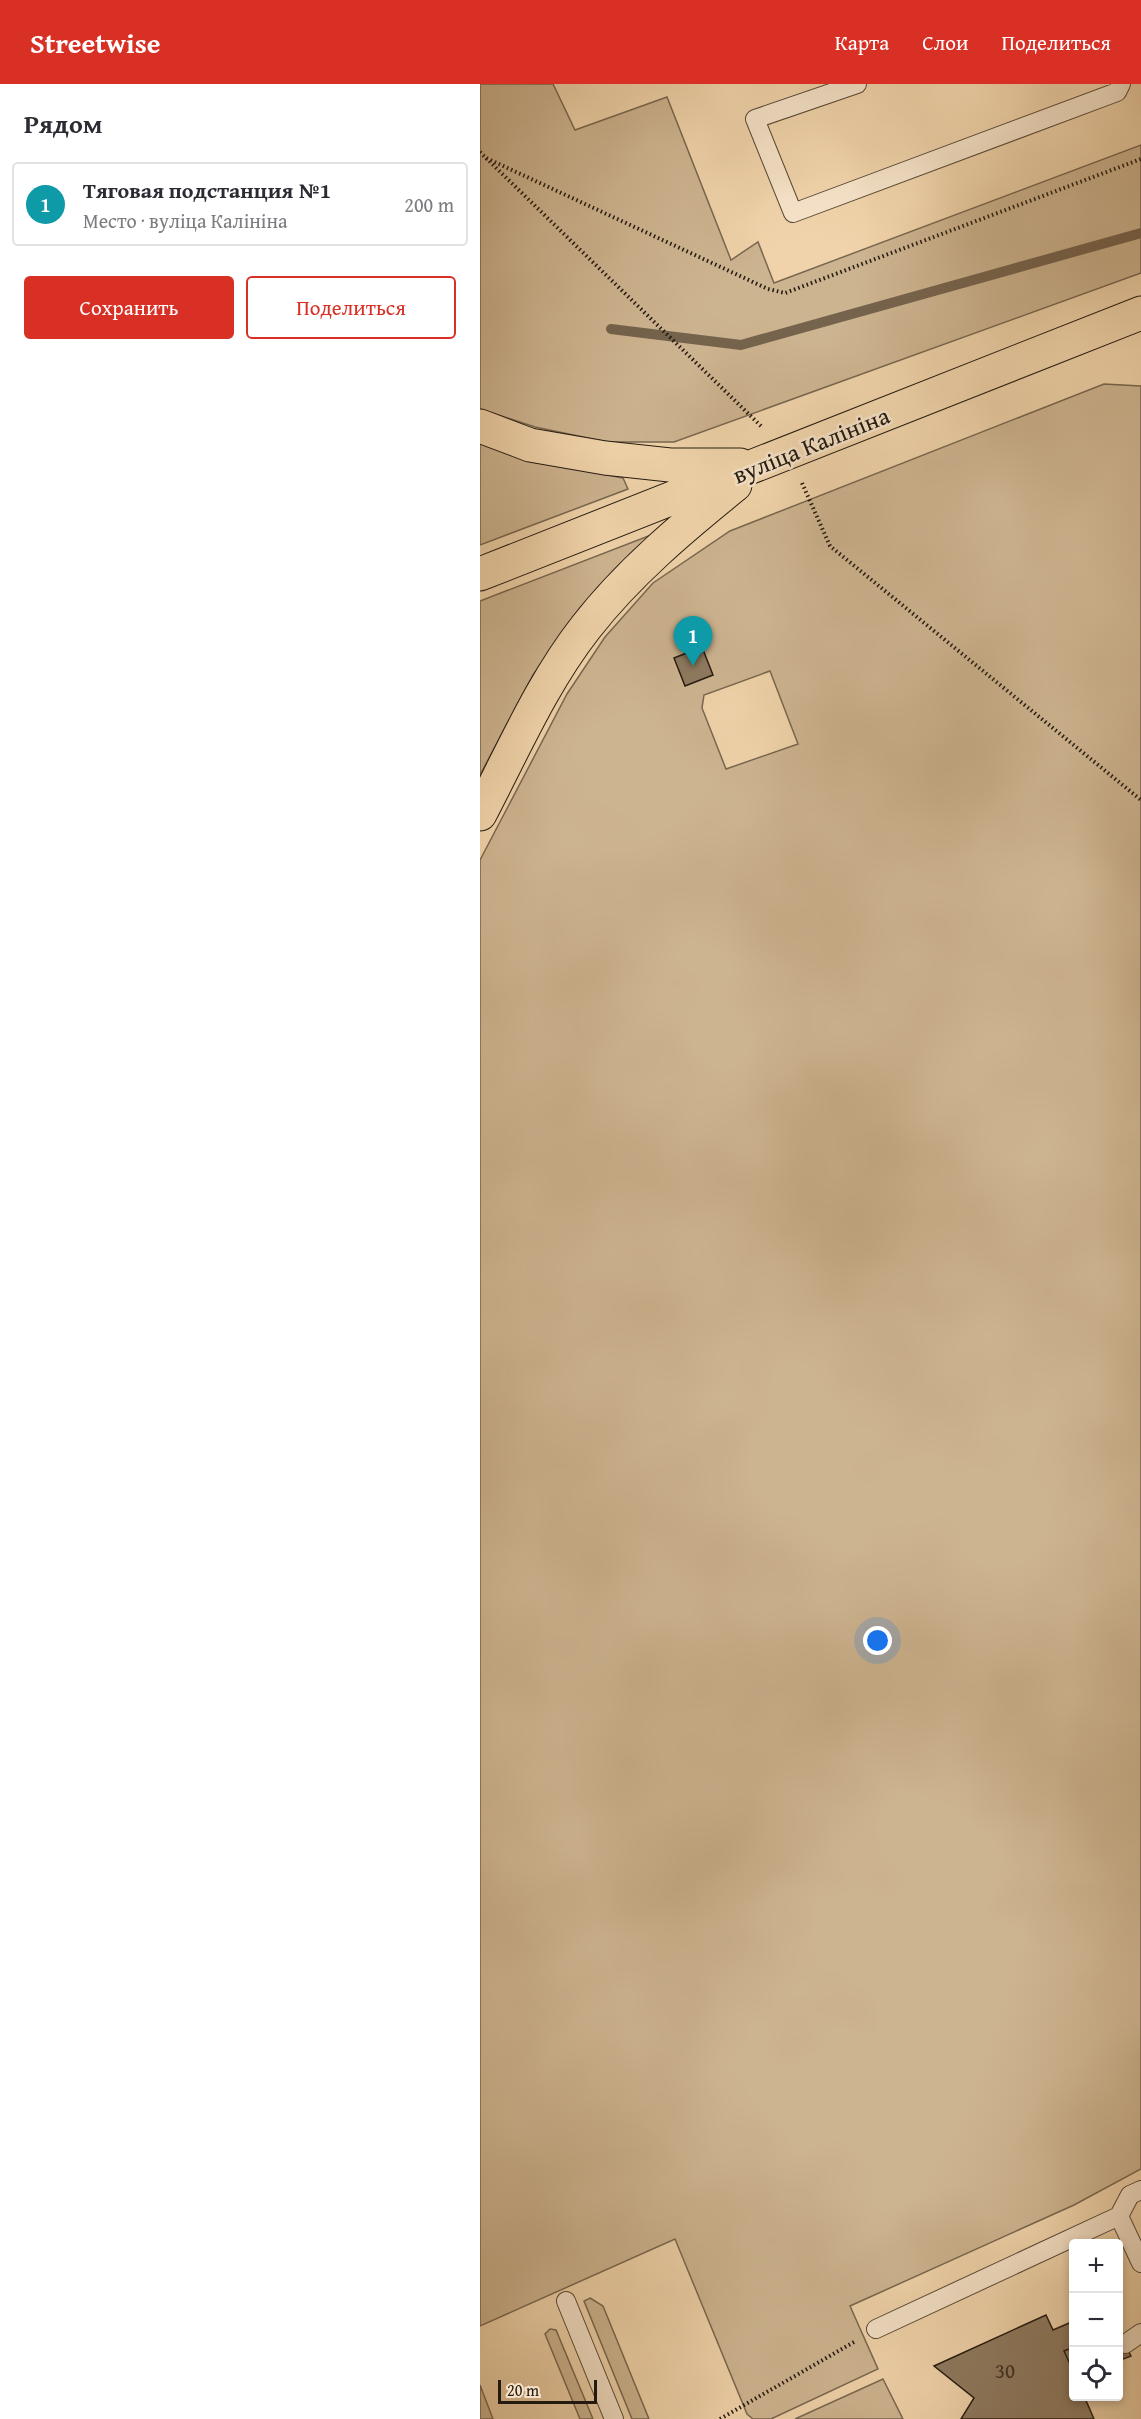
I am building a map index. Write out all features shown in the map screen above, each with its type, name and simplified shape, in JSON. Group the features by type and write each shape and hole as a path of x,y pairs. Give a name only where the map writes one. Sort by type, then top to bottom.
{"main road":[{"name":"вуліца Калініна","path":"480,574 1141,313"},
{"path":"480,426 530,445 605,458 670,465 775,459"},
{"path":"480,814 548,684 586,626 638,571 697,516 775,459"}],"lane":[{"path":"857,84 755,119 793,213 1117,92 1121,84"},
{"path":"876,2329 1119,2216 1130,2195 1141,2190"},
{"path":"1119,2216 1141,2263"},
{"path":"566,2301 614,2419"},
{"path":"1125,2344 1141,2333"}],"path":[{"path":"480,152 775,459 830,546 1141,800"},
{"path":"486,158 768,290 784,293 1141,159"},
{"path":"720,2419 876,2329"}],"shaded area":[{"path":"480,84 553,84 575,130 667,97 731,260 758,242 774,283 1141,145 1141,273 674,442 607,442 535,427 480,409"},
{"path":"1104,384 1141,386 1141,2169 1074,2205 850,2306 878,2369 771,2419 753,2419 747,2414 675,2239 480,2326 480,860 567,694 605,637 653,583 730,531","holes":["770,671 798,744 726,769 702,708 704,695"]},
{"path":"480,443 527,459 623,478 628,489 480,545"},
{"path":"651,535 652,539 573,618 533,675 480,775 480,601"},
{"path":"590,2298 603,2306 649,2419 632,2419 584,2301"},
{"path":"550,2329 556,2330 593,2419 580,2419 545,2334"},
{"path":"883,2379 903,2419 795,2419"},
{"path":"480,2385 493,2419 480,2419"}],"building":[{"path":"702,647 713,675 685,686 674,658"},
{"path":"1046,2315 1053,2330 1069,2323 1069,2349 1064,2351 1069,2362 1069,2401 1086,2401 1094,2419 961,2419 974,2398 934,2366"},
{"path":"1123,2339 1131,2356 1123,2359"},
{"path":"1069,2349 1069,2362 1064,2351"}],"waterway":[{"path":"611,329 741,345 1141,233"}],"place":[{"name":"Тяговая подстанция №1","path":"693,666"}]}
